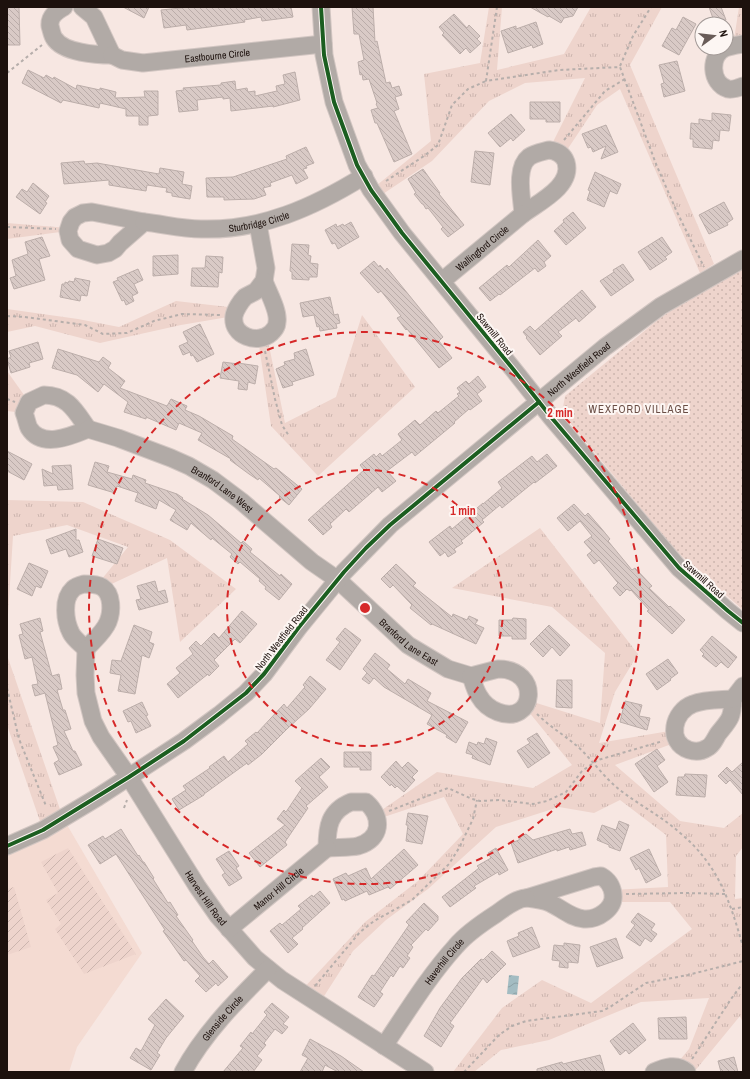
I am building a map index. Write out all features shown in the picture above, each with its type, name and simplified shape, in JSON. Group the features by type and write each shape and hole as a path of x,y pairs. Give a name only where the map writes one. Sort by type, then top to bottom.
{"street":[{"path":"53,37 50,23 53,16 64,7"},
{"path":"82,7 94,17 112,56"},
{"name":"Sawmill Road","path":"321,7 325,61 334,102 358,165 371,190 402,233 539,402 679,568 743,623"},
{"name":"Eastbourne Circle","path":"53,37 70,49 91,55 112,56 122,60 142,63 323,44"},
{"path":"743,44 724,49 716,56 713,72 721,84 728,88 736,89 743,86"},
{"path":"523,214 520,174 523,163 536,153 549,150 555,151"},
{"name":"Wallingford Circle","path":"442,281 562,184 567,174 567,167 563,156 555,151"},
{"name":"Sturbridge Circle","path":"68,230 70,222 74,217 83,212 92,212 144,222 201,229 237,228 258,224 296,212 340,191 364,176"},
{"path":"68,230 70,240 78,250 97,255 108,253 114,249 144,222"},
{"path":"258,224 266,268 264,281 276,312 277,322 275,329 267,336 258,339 248,338 240,333 236,326 234,316 237,308 246,297 255,291 264,281"},
{"name":"North Westfield Road","path":"7,846 43,830 184,742 246,693 264,674 338,580 366,548 390,525 612,342 661,306 743,258"},
{"name":"Branford Lane West","path":"88,429 118,438 171,458 189,466 213,480 241,501 312,562 338,580"},
{"name":"Branford Lane East","path":"338,580 408,645 448,669 470,676"},
{"name":"Harvest Hill Road","path":"86,649 84,675 86,693 93,721 101,738 129,777 197,886 218,916 255,958 282,980 425,1072"},
{"path":"498,669 513,671 524,680 528,687 529,691 525,704 520,711 514,714 505,714 495,711 479,696 470,676 498,669"},
{"path":"738,692 731,718 708,748 700,752 692,751 682,747 676,738 675,724 680,714 688,707 700,702 738,692"},
{"path":"351,802 366,802 371,806 376,816 378,825 374,835 366,843 358,846 327,848 327,829 330,820 342,806 351,802"},
{"name":"Manor Hill Circle","path":"229,929 327,848"},
{"name":"Haverhill Circle","path":"384,1046 423,986 456,945 481,924 520,898 526,898 594,877 602,876 607,880 613,895"},
{"path":"526,898 549,903 583,919 602,914 609,908 613,895"},
{"name":"Glenside Circle","path":"183,1072 191,1057 210,1032 268,969"},
{"path":"654,1072 666,1066 685,1071"}],"path":[{"path":"486,81 497,7"},
{"path":"651,7 633,36 620,66 656,164 676,210 709,277"},
{"path":"7,73 53,37"},
{"path":"386,181 438,145 452,105 468,89 486,81 559,70 620,66"},
{"path":"555,151 605,91 625,79"},
{"path":"7,227 68,230"},
{"path":"7,316 85,325 103,334 127,333 154,321 182,314 234,316"},
{"path":"263,338 280,418 282,425 289,436"},
{"path":"7,688 19,739 46,806"},
{"path":"525,704 549,726 578,747 618,789 679,832 698,850 717,875 732,909 743,947"},
{"path":"376,816 448,788 476,800 499,800 533,804 547,801 566,792 582,771 598,760 650,744 676,738"},
{"path":"124,808 127,800"},
{"path":"314,987 360,932 374,921 412,900 449,864 459,848 473,818 476,800"},
{"path":"613,895 687,893 725,894"},
{"path":"732,909 743,907"},
{"path":"464,1072 499,1035 512,1026 526,1021 602,1011 610,1008 646,982 688,975 743,961"},
{"path":"685,1071 731,999 740,986 743,985"}],"shaded area":[{"path":"63,818 142,953 77,1047 69,1072 7,1072 7,846"}],"green space":[{"path":"489,7 502,7 497,70 564,54 591,7 662,7 630,65 714,264 700,273 620,89 597,105 563,156 549,150 585,78 525,83 489,101 432,161 377,198 371,190 431,141 424,74 480,63"},
{"path":"739,7 743,7 743,44 734,46"},
{"path":"7,223 68,228 68,231 7,239"},
{"path":"743,266 743,610 676,551 562,413 565,396 659,319 708,285"},
{"path":"176,301 237,308 234,316 181,325 100,343 35,326 7,332 7,309 78,319 119,327"},
{"path":"362,315 415,387 318,476 271,426 258,339 267,336 285,423 336,397"},
{"path":"7,371 29,402 24,413 7,411"},
{"path":"7,500 83,502 170,540 236,589 180,642 167,558 103,588 97,585 128,547 67,525 13,536 7,631"},
{"path":"540,528 638,654 615,692 599,743 675,730 677,742 615,765 680,821 724,828 743,813 743,847 736,856 735,899 743,898 743,1023 740,1016 694,1072 674,1067 689,1049 709,998 641,1002 549,1040 501,1050 474,1072 453,1072 502,1008 542,980 591,1003 692,929 670,902 612,902 612,890 668,887 666,835 620,800 594,813 559,807 496,827 428,889 386,920 353,951 319,1004 300,992 365,922 418,881 463,834 444,797 378,819 376,814 437,772 533,788 572,765 524,706 527,700 600,723 605,653 552,607 452,588"},
{"path":"7,655 63,818 43,830 7,725"},
{"path":"68,848 136,954 84,974 55,929 61,924 46,900 58,893 41,862"},
{"path":"14,887 31,947 7,955 7,889"}],"water":[{"path":"509,975 519,976 517,995 507,994"}],"building":[{"path":"7,7 19,7 20,45 7,45"},
{"path":"123,7 149,7 144,18"},
{"path":"190,7 291,7 293,17 262,21 261,17 244,20 245,22 187,30 186,25 164,28 161,10"},
{"path":"352,7 373,7 375,42 377,41 386,83 390,82 392,88 399,86 402,95 395,97 399,109 394,111 412,154 394,162 377,123 375,123 371,110 378,108 369,79 363,80 362,74 360,75 358,62 364,60 359,34 354,34"},
{"path":"530,7 578,7 573,16 564,18 561,23"},
{"path":"709,7 721,7 724,16 712,16"},
{"path":"454,14 467,28 469,25 480,36 477,39 481,43 470,53 466,48 460,54 442,35 444,33 439,27"},
{"path":"683,17 694,23 694,28 679,55 662,46 672,28 676,30"},
{"path":"536,22 543,44 533,48 532,45 508,53 501,31 516,26 516,29"},
{"path":"677,61 685,91 664,97 661,84 664,83 659,65"},
{"path":"28,70 44,78 46,75 53,79 54,77 76,89 77,85 116,92 115,98 145,97 144,91 158,91 158,115 148,116 148,125 139,125 139,116 126,116 126,109 100,103 99,108 63,100 61,103 22,83"},
{"path":"295,72 300,100 273,107 231,111 230,98 223,99 223,97 197,100 198,110 179,112 176,91 184,90 183,88 221,85 221,83 235,81 236,90 247,88 248,92 255,91 255,96 277,91 276,86 285,84 283,75"},
{"path":"530,102 560,102 560,122 546,122 546,119 530,119"},
{"path":"712,113 731,115 729,131 720,130 719,141 713,140 712,149 693,147 693,139 690,139 691,123 699,124 699,119 712,121"},
{"path":"511,114 525,130 513,141 511,138 500,147 488,133"},
{"path":"606,125 618,152 601,159 606,146 593,152 591,147 588,148 582,134"},
{"path":"306,147 314,163 303,169 308,178 296,184 292,175 270,183 271,186 263,188 266,195 254,199 224,200 224,197 207,197 206,178 233,177 287,159 286,156"},
{"path":"475,151 494,153 490,185 471,182"},
{"path":"84,161 85,164 97,163 159,174 160,168 184,172 182,184 192,186 190,199 172,196 172,193 166,192 167,188 147,185 146,191 109,185 109,180 64,184 61,163"},
{"path":"423,169 440,193 439,194 464,225 448,237 441,229 443,227 428,208 426,209 414,194 416,193 408,179"},
{"path":"595,172 621,184 617,194 610,191 604,207 587,200 590,191 588,190"},
{"path":"33,183 49,196 45,202 47,203 40,214 16,197 22,189 27,192"},
{"path":"724,202 733,219 727,223 728,225 709,234 699,215"},
{"path":"573,212 586,228 566,245 554,231 564,222 563,220"},
{"path":"351,222 359,237 338,249 335,243 332,244 325,230 336,224 337,227 343,224 344,226"},
{"path":"42,237 50,256 39,259 45,280 14,289 10,278 16,276 12,260 28,254 25,242"},
{"path":"662,237 672,252 665,257 667,259 650,270 638,252"},
{"path":"538,240 551,256 544,262 546,266 538,272 535,268 490,301 479,288 507,265 509,267"},
{"path":"292,244 309,245 308,255 311,256 310,263 318,264 317,277 309,277 309,280 292,279 292,272 290,271"},
{"path":"178,255 178,274 153,276 153,256"},
{"path":"206,256 223,257 222,273 219,272 218,287 191,286 192,268 205,268"},
{"path":"374,261 385,271 387,268 443,337 439,341 452,358 439,368 407,329 406,330 397,318 401,316 381,291 378,293 360,273"},
{"path":"623,264 634,280 611,296 600,281"},
{"path":"138,269 143,280 134,284 138,293 132,296 134,301 126,305 124,300 122,301 113,282 118,280 117,278"},
{"path":"75,278 90,281 87,296 81,295 80,301 60,297 62,284 65,284 65,282 68,283 69,281 74,282"},
{"path":"582,290 596,307 579,322 576,318 558,332 562,336 540,355 523,332 530,326 535,331"},
{"path":"330,297 334,315 338,314 340,323 336,324 337,328 320,331 319,326 317,327 314,315 303,317 300,303"},
{"path":"200,324 214,354 197,362 193,355 191,356 190,352 183,355 179,346 188,342 183,332"},
{"path":"38,342 43,359 29,363 30,367 11,373 7,359 11,357 9,351"},
{"path":"58,349 99,362 103,357 111,363 108,368 125,381 120,388 167,406 171,399 187,406 185,410 199,416 233,436 232,439 274,469 276,468 302,489 289,505 259,478 258,480 230,460 231,459 198,440 202,433 179,423 176,430 146,417 146,419 124,412 128,402 104,384 98,392 77,375 52,368"},
{"path":"306,349 314,375 292,382 293,385 283,388 276,369 285,365 284,362 295,359 294,353"},
{"path":"223,362 258,366 255,384 248,382 247,390 238,389 239,381 220,378"},
{"path":"478,376 486,387 477,394 482,401 470,410 469,409 454,422 455,423 415,456 412,452 387,471 396,481 382,492 378,487 349,512 346,509 330,524 332,527 323,535 308,520 364,470 360,465 374,454 376,457 380,453 382,456 402,440 398,434 415,420 420,425 436,411 438,413 459,396 457,394 460,392 457,388 466,381 469,384"},
{"path":"7,451 32,464 24,480 7,471"},
{"path":"547,454 557,466 535,483 534,482 502,508 500,505 482,520 484,522 461,541 463,543 454,549 456,552 448,557 445,552 440,556 429,542 450,526 452,529 483,504 502,488 498,482 532,456 537,462"},
{"path":"95,462 109,466 107,472 132,479 133,475 146,480 145,483 177,494 183,498 182,499 208,515 241,543 243,541 252,549 250,552 280,576 281,574 292,584 279,600 265,589 266,587 259,581 260,579 240,562 238,564 230,557 232,554 212,538 211,540 191,523 187,530 170,520 176,510 159,500 156,509 135,501 138,493 117,486 115,493 88,485"},
{"path":"71,465 73,489 58,490 57,485 44,486 42,469 53,474 52,466"},
{"path":"574,504 585,516 588,513 610,539 608,541 632,570 635,568 652,586 649,588 685,620 672,634 647,611 649,610 631,590 630,591 627,589 620,596 613,588 618,583 599,560 594,564 587,555 592,551 584,542 592,536 580,521 568,531 557,518"},
{"path":"76,529 76,540 79,540 83,552 69,557 66,549 51,554 46,540"},
{"path":"98,539 123,548 117,564 92,556"},
{"path":"29,563 48,571 41,588 36,586 32,596 17,589"},
{"path":"396,564 416,583 413,586 452,617 453,614 467,620 469,616 478,620 475,624 484,628 476,644 432,624 431,625 410,608 412,605 393,585 390,588 381,579"},
{"path":"155,581 158,592 165,590 168,602 139,610 136,600 141,599 137,586"},
{"path":"242,611 257,624 240,643 235,639 214,660 219,666 209,676 208,674 178,698 167,684 180,673 176,668 193,654 189,648 196,641 201,646 214,633 219,638"},
{"path":"40,618 43,631 40,632 52,676 59,674 62,689 57,690 71,729 64,731 73,751 75,751 82,765 59,775 54,763 59,760 53,747 58,745 45,693 35,696 32,685 38,684 32,657 25,659 19,635 23,634 20,624"},
{"path":"513,618 526,619 526,639 512,639 512,636 499,636 499,620 512,620"},
{"path":"134,625 152,632 149,642 154,644 149,658 142,655 135,694 118,691 121,675 110,673 112,660 121,661"},
{"path":"549,625 570,645 560,656 552,647 543,657 530,644"},
{"path":"345,628 361,640 340,670 326,660 340,642 336,639"},
{"path":"712,636 737,657 728,668 721,662 716,667 702,656 704,654 700,650"},
{"path":"375,653 390,665 387,669 405,684 408,679 431,693 427,701 468,722 456,743 446,737 447,735 427,724 432,715 384,687 374,678 369,684 362,679 367,673 363,669"},
{"path":"668,659 678,673 657,690 646,674"},
{"path":"310,676 326,689 309,709 262,754 248,765 247,763 204,795 179,810 172,799 186,790 183,786 210,768 209,767 224,756 228,762 248,744 245,741 256,732 257,733 284,704 287,708 305,687 303,685"},
{"path":"557,680 572,680 572,708 556,707"},
{"path":"625,701 642,705 639,716 650,718 647,730 620,722"},
{"path":"142,702 151,726 136,733 131,721 128,722 123,711"},
{"path":"537,733 550,753 528,768 517,751 530,743 527,739"},
{"path":"486,738 497,742 490,765 472,758 473,755 466,753 469,742 477,745 478,742 484,744"},
{"path":"657,749 665,760 657,766 668,782 654,792 635,764"},
{"path":"344,752 371,752 371,770 360,770 360,767 344,767"},
{"path":"321,758 330,767 319,777 328,787 306,806 308,808 285,842 287,845 260,867 249,853 285,825 277,819 284,810 286,812 302,788 295,781"},
{"path":"396,761 402,768 408,762 418,771 412,777 415,780 404,792 397,786 395,788 391,784 390,786 381,777"},
{"path":"743,762 743,795 730,780 726,784 718,776 727,767 732,772"},
{"path":"685,774 707,775 705,797 676,795 678,777 684,777"},
{"path":"408,813 428,816 422,844 406,841"},
{"path":"619,821 629,825 620,851 597,840 602,825 616,830"},
{"path":"121,829 138,856 139,855 144,862 168,903 170,902 178,915 176,916 203,957 209,964 213,960 228,977 218,986 216,983 206,992 195,981 200,976 186,960 184,961 163,931 165,930 116,854 100,864 88,845 103,836 105,839"},
{"path":"570,829 572,834 582,832 586,845 570,850 569,847 557,851 557,849 518,863 511,843 519,840 521,836 526,834 533,840"},
{"path":"496,848 508,870 499,875 498,872 474,886 476,888 450,907 442,897 479,868 477,866 491,858 488,853"},
{"path":"404,849 418,865 390,889 388,887 369,895 367,891 345,901 344,899 342,900 333,879 346,873 348,876 366,868 371,879"},
{"path":"649,849 661,875 646,883 639,868 636,870 630,858"},
{"path":"229,851 239,866 236,868 242,878 229,886 222,875 225,873 216,859"},
{"path":"320,891 330,903 292,938 298,944 288,953 270,931 280,923 282,925 301,909 298,906 312,895 313,897"},
{"path":"424,903 438,916 438,920 428,931 426,929 411,945 413,947 407,956 410,958 403,968 400,966 393,977 391,975 380,992 383,994 374,1007 358,997 372,975 374,976 409,925 406,922"},
{"path":"638,913 655,924 651,930 657,934 651,942 645,938 640,946 626,937 635,925 631,922"},
{"path":"532,927 540,947 513,957 507,941 519,936 518,933"},
{"path":"616,938 623,958 597,967 590,947"},
{"path":"564,943 580,945 578,963 568,962 568,968 559,967 560,961 552,960 554,945 564,946"},
{"path":"492,951 506,964 487,983 483,978 450,1023 454,1026 441,1047 424,1036 440,1008 462,978 481,959 483,960"},
{"path":"166,999 184,1016 166,1038 157,1053 160,1055 151,1070 130,1058 136,1048 141,1051 155,1025 148,1019"},
{"path":"272,1003 289,1017 283,1024 288,1027 282,1034 275,1029 264,1043 266,1045 257,1056 262,1060 253,1072 223,1072 243,1048 240,1046 267,1015 264,1012"},
{"path":"686,1017 687,1039 659,1039 658,1018"},
{"path":"633,1023 646,1040 629,1054 626,1050 620,1055 610,1041"},
{"path":"310,1039 341,1056 364,1072 338,1072 325,1065 322,1072 300,1072 308,1058 302,1055"},
{"path":"600,1055 605,1072 537,1072 537,1069 562,1062 563,1064"},
{"path":"734,1057 738,1072 721,1072 718,1061"}],"cycle path":[{"path":"321,7 324,55 334,102 357,165 371,190 402,233 551,417 679,568 743,623"},
{"path":"7,846 43,830 129,777 184,741 246,693 264,674 299,627 344,572 366,548 390,525 539,402"}],"district":[{"name":"WEXFORD VILLAGE","path":"639,409"}]}
